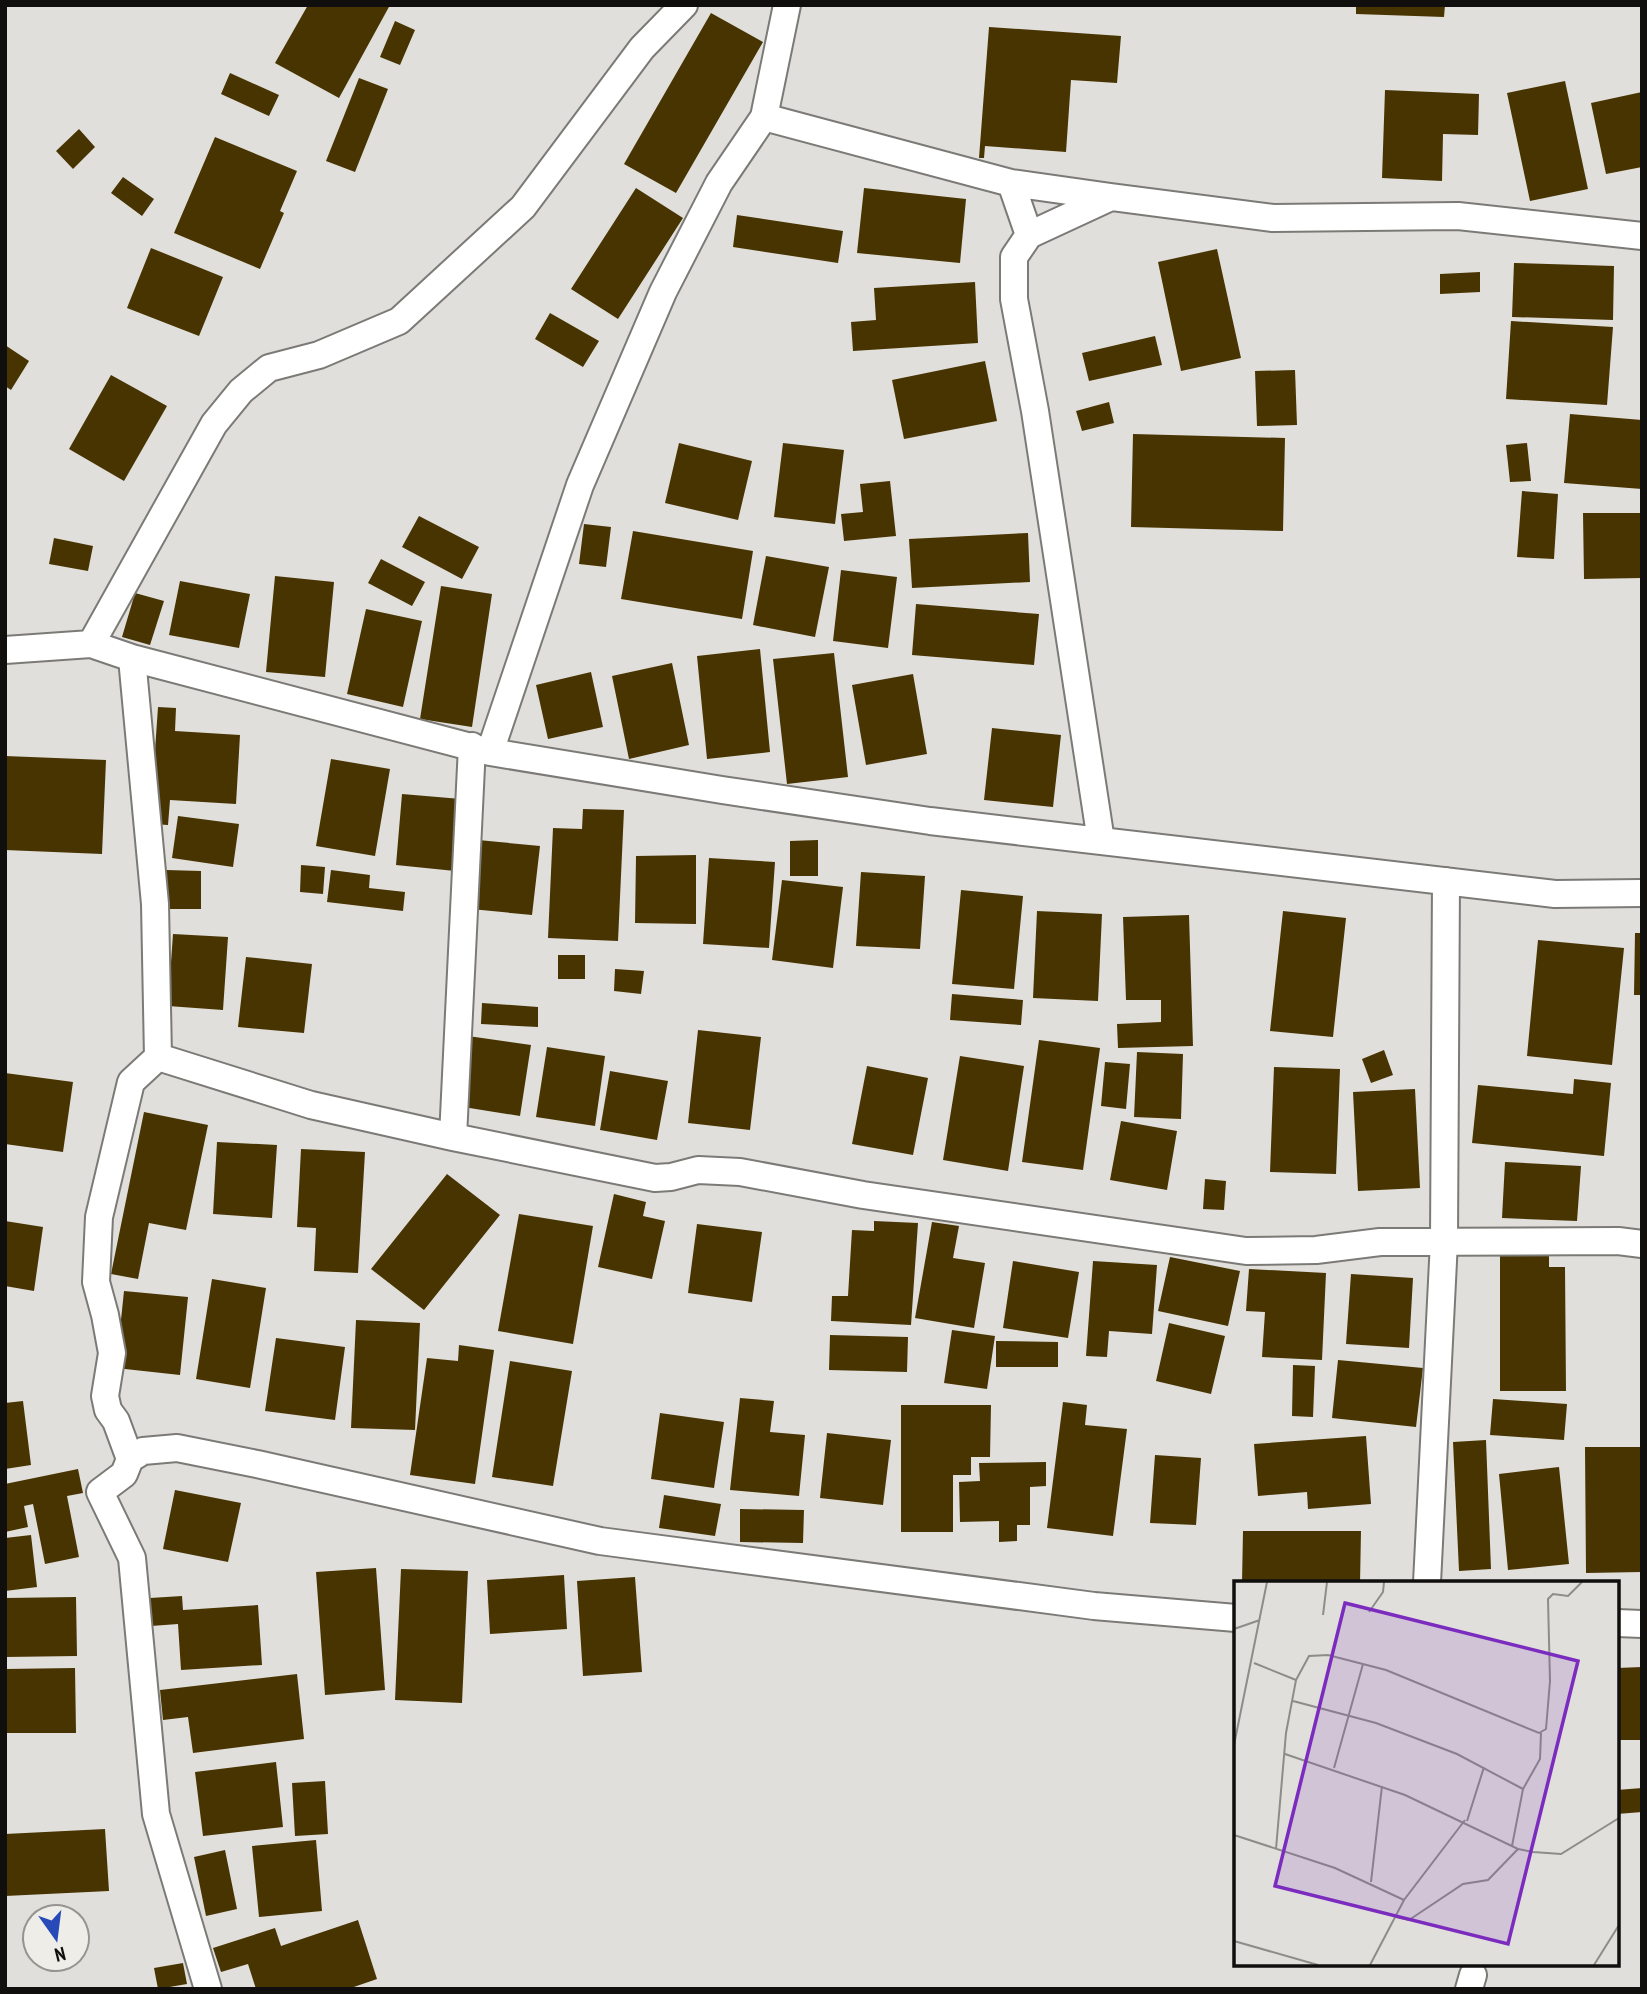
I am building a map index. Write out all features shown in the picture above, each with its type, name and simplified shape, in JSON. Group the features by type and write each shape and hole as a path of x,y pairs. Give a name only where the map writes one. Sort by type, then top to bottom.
{"street":[{"path":"91,644 214,424 241,391 269,368 319,355 399,321 523,207 642,48 684,5"},
{"path":"453,1137 481,749 580,485 663,292 713,195 764,117 787,5"},
{"path":"764,117 1011,183 1111,197 1273,218 1458,216 1642,236"},
{"path":"1011,183 1028,235"},
{"path":"1101,841 1035,411 1014,299 1014,257 1028,235 1111,197"},
{"path":"5,650 91,644 132,658 481,749 722,790 930,821 1555,894 1642,892"},
{"path":"130,1459 105,1396 111,1353 96,1282 99,1217 131,1082 158,1056 155,904 132,658"},
{"path":"1427,1581 1444,1241 1446,881"},
{"path":"158,1056 311,1105 655,1178 698,1170 740,1172 863,1195 1246,1251 1316,1250 1380,1242 1618,1241 1642,1244"},
{"path":"208,1989 156,1814 132,1558 100,1492 124,1474 130,1459 143,1451 177,1448 600,1541 1094,1606 1234,1618"},
{"path":"1619,1623 1642,1624"}],"building":[{"path":"308,5 390,5 339,98 275,63"},
{"path":"1356,5 1445,5 1444,17 1356,14"},
{"path":"711,13 763,42 676,193 624,164"},
{"path":"395,21 415,30 400,65 380,57"},
{"path":"989,27 1121,36 1117,83 1071,80 1066,152 985,146 984,158 979,158"},
{"path":"230,73 279,95 269,116 221,94"},
{"path":"359,78 388,89 355,172 326,161"},
{"path":"1565,81 1588,189 1530,201 1507,93"},
{"path":"1385,90 1479,94 1478,135 1443,134 1442,181 1382,178"},
{"path":"1642,92 1642,167 1606,174 1591,103"},
{"path":"79,129 95,147 73,169 56,151"},
{"path":"215,137 297,171 280,211 284,213 260,269 174,233"},
{"path":"123,177 154,199 142,216 111,193"},
{"path":"636,188 683,218 618,319 571,289"},
{"path":"864,188 966,199 960,263 857,253"},
{"path":"737,215 843,231 838,263 733,247"},
{"path":"151,248 223,277 199,336 127,308"},
{"path":"1217,249 1241,358 1181,371 1158,262"},
{"path":"1514,263 1614,266 1613,320 1512,317"},
{"path":"1480,272 1480,292 1440,294 1440,274"},
{"path":"975,282 978,343 853,351 851,322 876,320 874,288"},
{"path":"550,313 599,341 583,367 535,339"},
{"path":"1511,321 1613,327 1607,405 1506,399"},
{"path":"1155,336 1162,365 1089,381 1082,353"},
{"path":"5,345 29,361 11,390 5,386"},
{"path":"985,361 997,421 904,439 892,380"},
{"path":"1295,370 1297,425 1257,426 1255,371"},
{"path":"111,375 167,406 124,481 69,449"},
{"path":"1109,402 1114,423 1082,431 1076,411"},
{"path":"1570,414 1642,420 1642,489 1564,483"},
{"path":"1133,434 1285,438 1283,531 1131,527"},
{"path":"679,443 752,461 738,520 665,503"},
{"path":"783,443 844,450 835,524 774,517"},
{"path":"1527,443 1531,481 1510,482 1506,445"},
{"path":"890,481 896,536 844,541 841,514 863,512 860,484"},
{"path":"1522,491 1558,494 1554,559 1517,557"},
{"path":"1583,513 1642,513 1642,578 1584,579"},
{"path":"419,516 479,547 462,579 402,547"},
{"path":"584,524 611,527 606,567 579,564"},
{"path":"633,531 753,551 742,619 621,599"},
{"path":"1028,533 1030,582 912,588 909,539"},
{"path":"54,538 93,546 88,571 49,564"},
{"path":"766,556 829,567 815,637 753,625"},
{"path":"381,559 425,582 412,606 368,583"},
{"path":"841,570 897,577 888,648 833,641"},
{"path":"275,576 334,582 325,677 266,672"},
{"path":"180,581 250,594 239,648 169,635"},
{"path":"441,586 492,594 472,727 420,719"},
{"path":"135,593 164,601 150,645 122,637"},
{"path":"916,604 1039,614 1034,665 912,655"},
{"path":"366,609 422,621 403,707 347,694"},
{"path":"760,649 770,752 707,759 697,656"},
{"path":"834,653 848,777 787,784 773,659"},
{"path":"672,663 689,745 629,759 612,676"},
{"path":"591,672 603,727 548,739 536,685"},
{"path":"913,674 927,754 866,765 852,685"},
{"path":"158,707 176,708 175,731 240,735 236,804 170,800 168,825 153,824"},
{"path":"992,728 1061,735 1053,807 984,800"},
{"path":"5,756 106,760 102,854 5,850"},
{"path":"331,759 390,769 375,856 316,846"},
{"path":"402,794 461,799 455,871 396,865"},
{"path":"583,809 624,810 618,941 548,938 553,828 582,829"},
{"path":"178,816 239,824 233,867 172,858"},
{"path":"478,840 540,846 532,915 471,909"},
{"path":"818,840 818,876 790,876 790,841"},
{"path":"696,855 696,924 635,923 636,856"},
{"path":"709,858 775,862 769,948 703,944"},
{"path":"301,865 325,867 323,894 300,892"},
{"path":"166,870 201,871 201,909 166,909"},
{"path":"331,870 370,875 369,888 405,892 403,911 327,902"},
{"path":"861,872 925,876 920,949 856,946"},
{"path":"782,880 843,887 833,968 772,960"},
{"path":"961,890 1023,896 1014,989 952,984"},
{"path":"1037,911 1102,914 1098,1001 1033,998"},
{"path":"1283,911 1346,918 1333,1037 1270,1031"},
{"path":"1189,915 1193,1046 1118,1048 1117,1024 1161,1022 1161,1000 1126,1000 1123,917"},
{"path":"1635,933 1642,933 1642,995 1634,995"},
{"path":"173,934 228,937 223,1010 168,1006"},
{"path":"1538,940 1624,948 1612,1065 1527,1056"},
{"path":"558,955 585,955 585,979 558,979"},
{"path":"246,957 312,964 304,1033 238,1027"},
{"path":"615,969 644,971 641,994 614,991"},
{"path":"952,994 1023,1000 1021,1025 950,1020"},
{"path":"482,1003 538,1007 538,1027 481,1024"},
{"path":"698,1030 761,1037 750,1130 688,1123"},
{"path":"468,1036 531,1045 520,1116 457,1106"},
{"path":"1039,1040 1100,1048 1083,1170 1022,1162"},
{"path":"547,1047 605,1056 595,1126 536,1117"},
{"path":"1384,1050 1393,1075 1371,1083 1362,1059"},
{"path":"1137,1052 1183,1054 1181,1119 1134,1117"},
{"path":"960,1056 1024,1066 1008,1171 943,1160"},
{"path":"1105,1062 1130,1064 1126,1109 1101,1106"},
{"path":"867,1066 928,1078 913,1155 852,1144"},
{"path":"1274,1067 1340,1069 1336,1174 1270,1172"},
{"path":"610,1071 668,1081 657,1140 600,1130"},
{"path":"5,1073 73,1082 63,1152 5,1144"},
{"path":"1574,1079 1611,1083 1604,1156 1472,1143 1478,1085 1573,1094"},
{"path":"1415,1089 1420,1188 1358,1191 1353,1092"},
{"path":"144,1112 208,1125 186,1230 149,1223 138,1279 111,1274"},
{"path":"1121,1121 1177,1131 1167,1190 1110,1180"},
{"path":"217,1142 277,1145 272,1218 213,1214"},
{"path":"301,1149 365,1152 358,1273 314,1271 316,1228 297,1227"},
{"path":"1505,1162 1581,1166 1577,1221 1502,1218"},
{"path":"447,1174 500,1215 424,1310 371,1269"},
{"path":"1205,1179 1226,1181 1224,1210 1203,1209"},
{"path":"614,1194 646,1202 643,1216 665,1221 652,1279 598,1267"},
{"path":"519,1214 593,1226 573,1344 498,1331"},
{"path":"5,1221 43,1227 34,1291 5,1286"},
{"path":"874,1221 918,1223 911,1325 831,1321 832,1296 848,1296 852,1230 874,1231"},
{"path":"932,1222 959,1226 953,1258 985,1263 974,1328 915,1318"},
{"path":"697,1224 762,1232 752,1302 688,1293"},
{"path":"1500,1253 1549,1253 1549,1267 1565,1267 1566,1391 1500,1391"},
{"path":"1170,1257 1240,1271 1228,1326 1158,1311"},
{"path":"1013,1261 1079,1272 1068,1338 1003,1328"},
{"path":"1093,1261 1157,1265 1152,1334 1109,1331 1107,1357 1086,1356"},
{"path":"1249,1269 1326,1273 1322,1360 1262,1357 1265,1312 1246,1311"},
{"path":"1351,1274 1413,1278 1409,1348 1346,1344"},
{"path":"212,1279 266,1288 250,1388 196,1379"},
{"path":"124,1291 188,1297 180,1375 116,1368"},
{"path":"356,1320 420,1323 415,1430 351,1428"},
{"path":"1169,1323 1225,1336 1211,1394 1156,1381"},
{"path":"952,1330 995,1336 987,1389 944,1383"},
{"path":"830,1335 908,1337 907,1372 829,1370"},
{"path":"276,1338 345,1347 335,1420 265,1411"},
{"path":"996,1341 1058,1342 1058,1367 996,1367"},
{"path":"459,1345 494,1350 475,1484 410,1475 427,1358 458,1361"},
{"path":"1338,1360 1423,1368 1416,1427 1332,1418"},
{"path":"510,1361 572,1371 553,1486 492,1477"},
{"path":"1293,1365 1315,1366 1313,1417 1292,1416"},
{"path":"740,1398 774,1401 770,1432 805,1435 799,1496 730,1490"},
{"path":"1493,1399 1567,1404 1564,1440 1490,1435"},
{"path":"23,1401 31,1465 5,1469 5,1403"},
{"path":"1063,1402 1087,1405 1085,1425 1127,1429 1113,1536 1047,1528"},
{"path":"901,1405 991,1405 990,1457 971,1457 971,1475 953,1475 953,1532 901,1532"},
{"path":"660,1413 724,1422 714,1488 651,1479"},
{"path":"827,1433 891,1440 883,1505 820,1498"},
{"path":"1366,1436 1371,1504 1308,1509 1307,1492 1258,1496 1254,1444"},
{"path":"1486,1440 1491,1569 1459,1571 1453,1442"},
{"path":"1585,1447 1642,1447 1642,1572 1586,1573"},
{"path":"1155,1455 1201,1458 1196,1525 1150,1523"},
{"path":"1046,1462 1046,1486 1030,1487 1030,1525 1017,1525 1017,1541 999,1542 999,1521 960,1522 959,1482 980,1481 979,1463"},
{"path":"1559,1467 1569,1564 1508,1570 1499,1474"},
{"path":"78,1469 83,1493 67,1496 79,1557 45,1564 33,1504 24,1506 28,1527 5,1532 5,1484"},
{"path":"175,1490 241,1503 228,1562 163,1549"},
{"path":"664,1495 721,1504 715,1536 659,1528"},
{"path":"740,1509 804,1510 803,1543 740,1542"},
{"path":"1243,1531 1361,1531 1360,1581 1242,1581"},
{"path":"31,1535 37,1587 5,1591 5,1538"},
{"path":"376,1568 385,1690 325,1695 316,1572"},
{"path":"401,1569 468,1571 462,1703 395,1700"},
{"path":"564,1575 567,1629 490,1634 487,1580"},
{"path":"635,1577 642,1672 583,1676 577,1581"},
{"path":"182,1596 183,1610 258,1605 262,1665 181,1670 178,1624 151,1626 150,1598"},
{"path":"76,1597 77,1656 5,1657 5,1598"},
{"path":"1642,1667 1642,1740 1619,1740 1619,1668"},
{"path":"75,1668 76,1733 6,1733 5,1669"},
{"path":"297,1674 304,1739 193,1753 188,1717 163,1720 160,1690"},
{"path":"276,1762 283,1827 203,1836 195,1772"},
{"path":"325,1781 328,1834 295,1836 292,1783"},
{"path":"1642,1788 1642,1812 1619,1814 1619,1790"},
{"path":"105,1829 109,1891 5,1896 5,1834"},
{"path":"316,1840 322,1911 259,1917 252,1846"},
{"path":"225,1850 237,1909 206,1916 194,1857"},
{"path":"358,1920 377,1979 348,1989 256,1989 248,1964 221,1972 213,1948 275,1928 281,1946"},
{"path":"183,1963 187,1984 158,1989 154,1968"}]}
